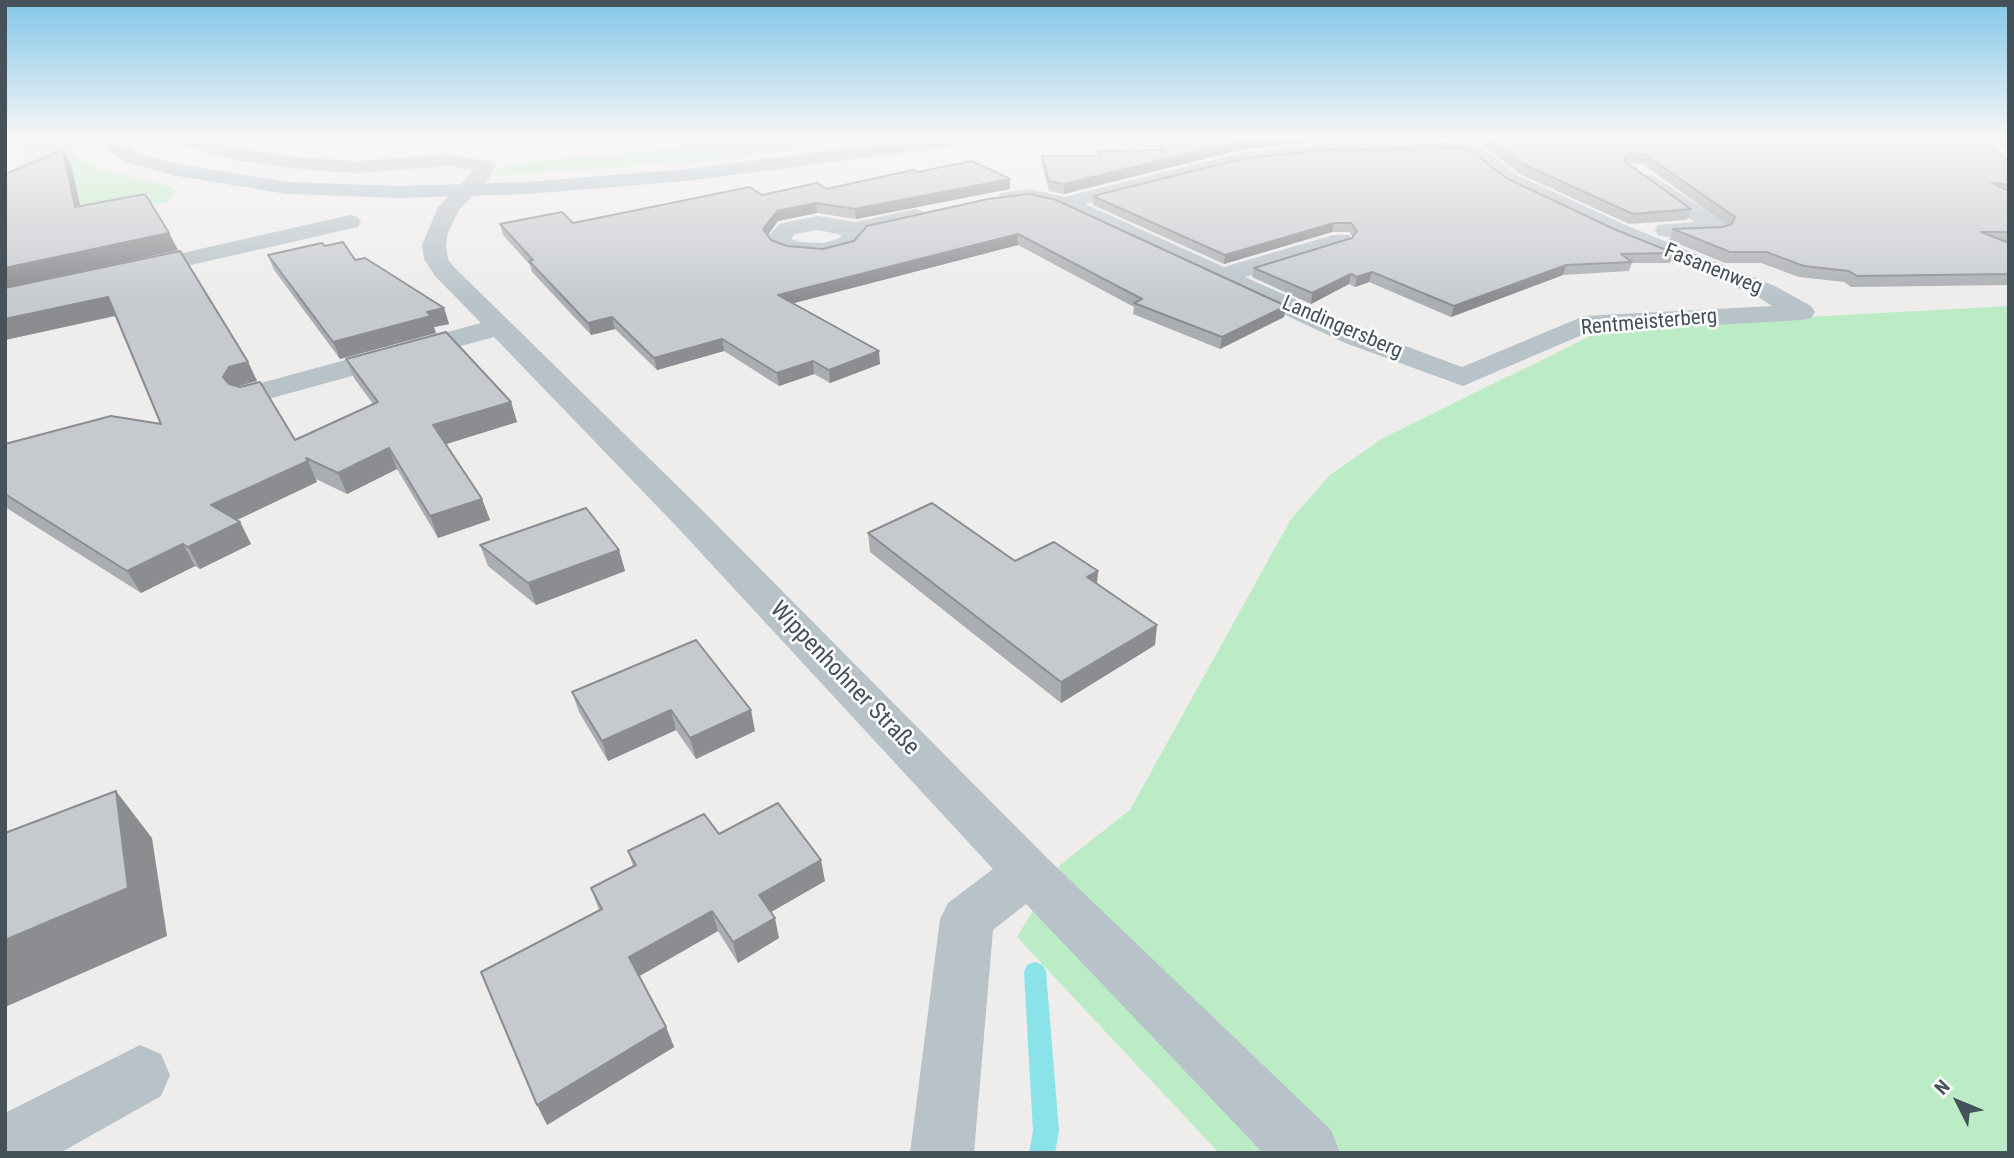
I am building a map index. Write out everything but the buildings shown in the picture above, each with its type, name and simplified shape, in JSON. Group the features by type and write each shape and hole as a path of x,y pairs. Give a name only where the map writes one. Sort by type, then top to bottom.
{"street":[{"name":"Wippenhohner Straße","path":"464,192 449,207 437,233 434,245 436,259 444,271 691,520 1028,872 1308,1153"},
{"name":"Landingersberg","path":"1064,203 1108,192"},
{"name":"Fasanenweg","path":"1537,192 1622,232 1766,291 1802,312"},
{"name":"Fasanenweg","path":"1622,232 1717,228 1665,192"},
{"name":"Landingersberg","path":"988,200 1030,195 1064,203 1355,337 1463,377"},
{"path":"853,230 934,212"},
{"path":"105,277 350,222"},
{"name":"Landingersberg","path":"1224,275 1341,240"},
{"name":"Rentmeisterberg","path":"1463,377 1584,324 1802,312"},
{"path":"250,395 499,327"},
{"path":"942,1153 967,919 1028,872"},
{"path":"5,1148 140,1075"}],"green space":[{"path":"33,192 176,193 167,202 105,214 80,204 42,200"},
{"path":"2009,306 2009,1153 1219,1153 1017,937 1060,865 1130,810 1291,519 1330,475 1383,438 1607,328"}],"waterway":[{"path":"1035,972 1046,1131 1042,1153"}]}
